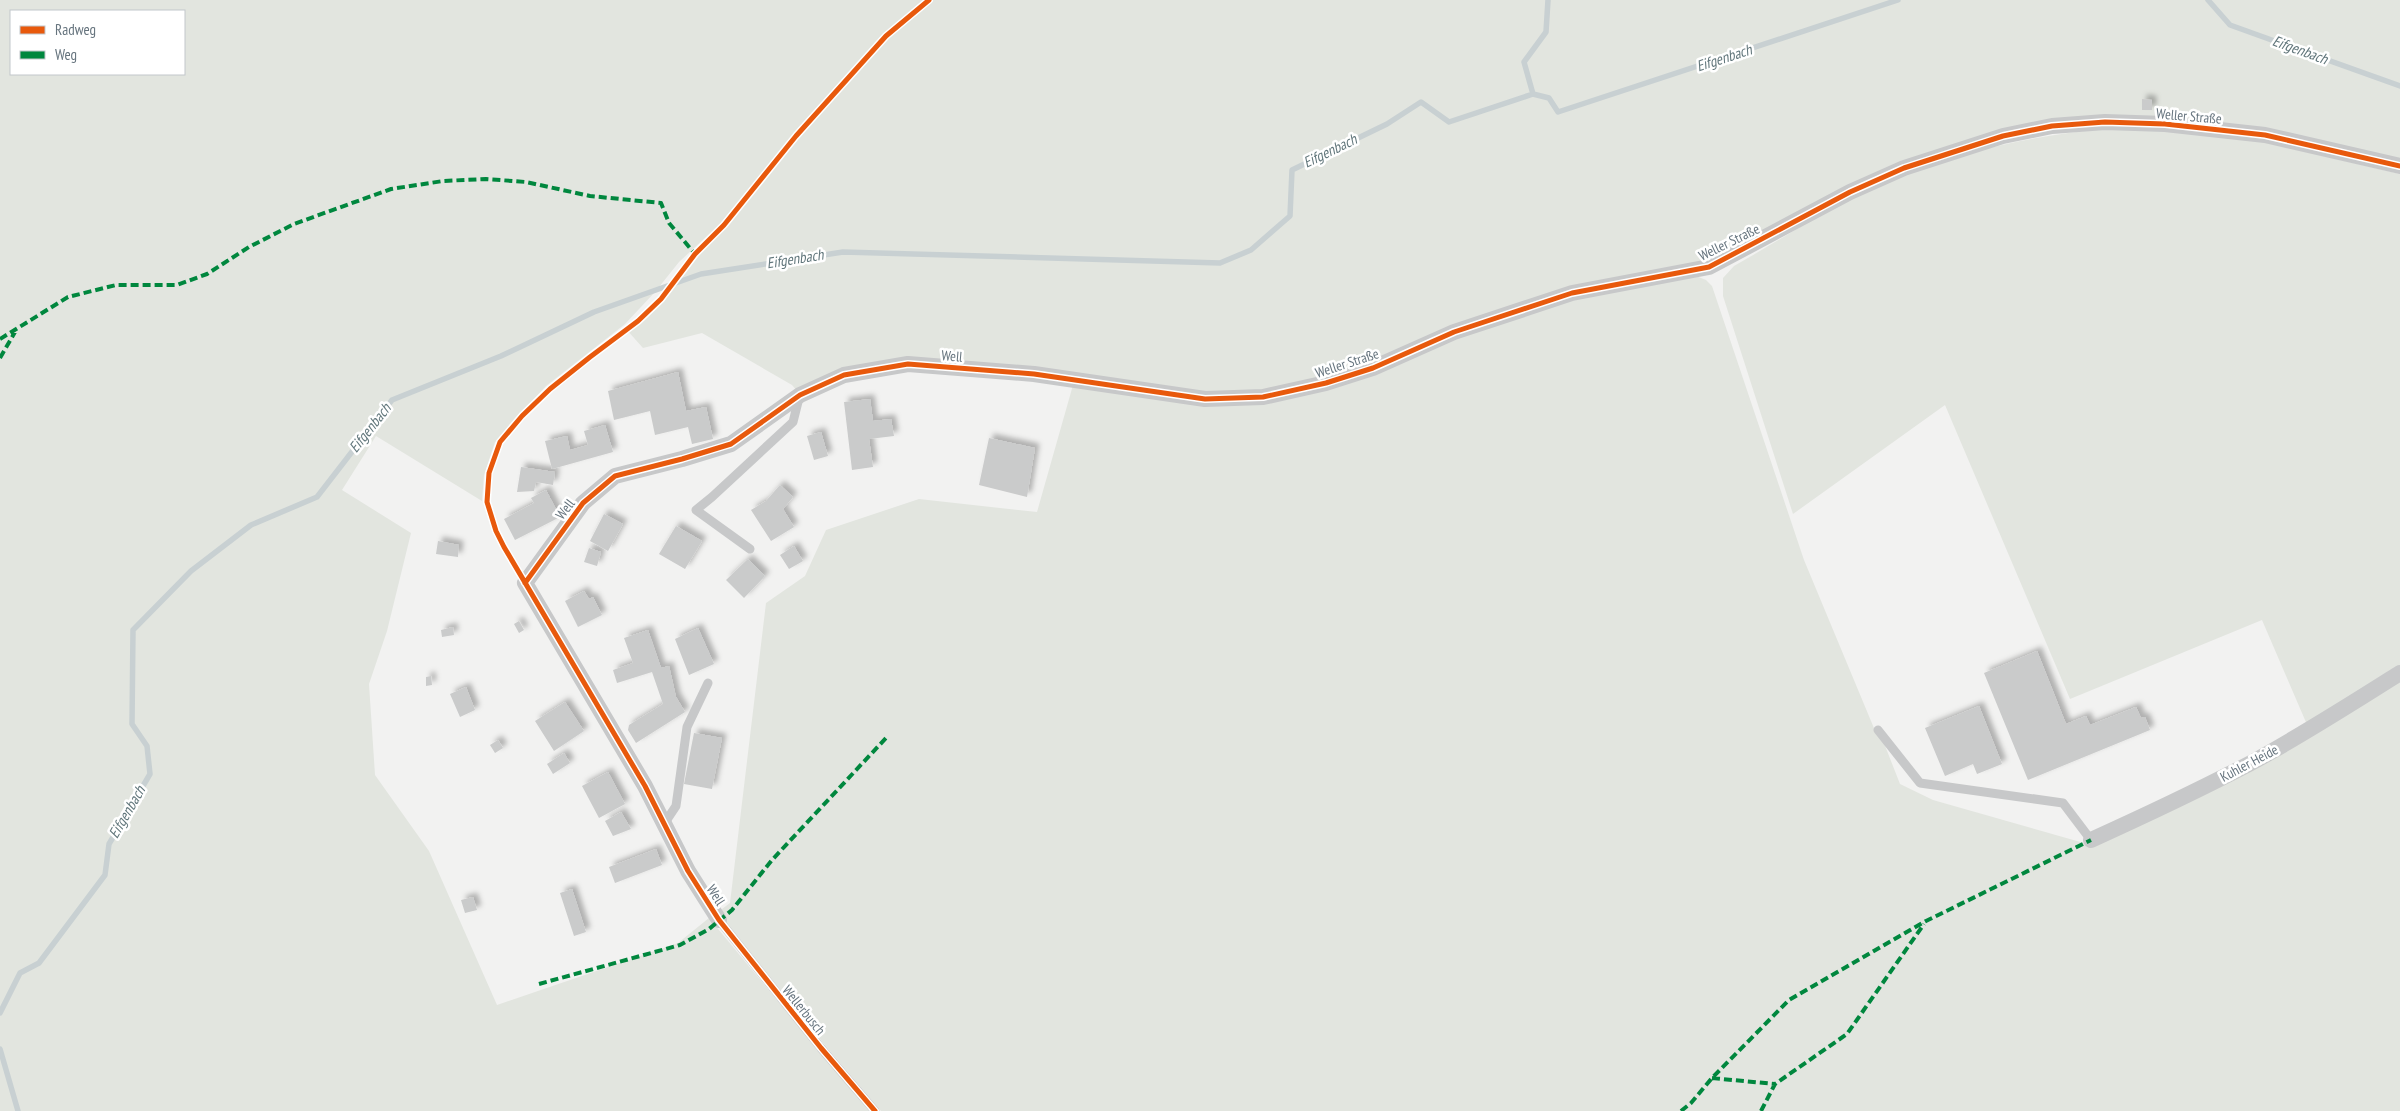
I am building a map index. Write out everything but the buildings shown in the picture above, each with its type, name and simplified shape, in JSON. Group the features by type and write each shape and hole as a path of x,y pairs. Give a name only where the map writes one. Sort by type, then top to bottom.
{"street":[{"name":"Weller Straße","path":"1034,374 1204,399 1263,397 1326,383 1373,368 1454,332 1572,293 1709,267 1850,192 1904,168 2003,136 2052,126 2105,122 2157,124 2265,135 2400,166"},
{"name":"Well","path":"719,920 688,871 645,786 524,583 583,503 615,476 731,444 800,395 844,375 908,364 1034,374"},
{"name":"Kuhler Heide","path":"2091,840 2170,804 2250,763 2323,722 2400,672"}],"lane":[{"path":"750,548 696,510 793,422 800,395"},
{"path":"664,824 676,806 687,727 708,683"},
{"path":"1878,730 1920,783 2063,803 2091,840"},
{"name":"Wellerbusch","path":"719,920 804,1027 875,1111"}],"shaded area":[{"path":"0,0 924,0 883,34 794,134 720,224 679,262 655,292 625,324 546,386 495,442 484,475 482,501 376,436 342,490 411,533 387,631 369,684 375,775 429,851 497,1005 678,943 709,918 869,1111 0,1111"},
{"path":"933,0 2400,0 2400,162 2168,121 2004,132 1708,260 1569,291 1370,366 1262,395 1202,397 908,360 798,392 792,385 702,333 643,348 626,329 667,294 798,137 888,37"},
{"path":"2105,129 2166,131 2263,142 2400,174 2400,669 2308,727 2262,620 2070,699 1945,405 1793,514 1723,296 1723,278 1734,266 1819,216 1863,192 1908,173 1932,164 2005,144"},
{"path":"1696,276 1706,280 1712,286 1804,560 1876,733 1882,738 1900,784 1933,800 2091,845 2400,675 2400,1111 881,1111 824,1044 718,912 730,903 766,603 805,576 826,530 919,499 1037,512 1073,385 1263,401 1573,298"}],"waterway":[{"path":"1533,94 1524,62 1546,32 1548,0"},
{"name":"Eifgenbach","path":"0,1013 20,973 39,963 105,875 109,844 150,774 147,746 132,724 133,630 191,571 251,525 317,497 392,400 501,356 594,312 701,274 843,252 1220,263 1251,250 1290,216 1292,170 1387,124 1421,102 1449,122 1533,94 1549,98 1558,112 1898,0"},
{"name":"Eifgenbach","path":"2208,0 2230,25 2400,86"},
{"name":"Eifgenbach","path":"0,1049 18,1111"}],"marked path":[{"path":"0,339 68,297 116,285 177,285 207,274 249,247 294,224 391,189 443,181 486,179 526,182 590,196 661,203 669,223 695,254"},
{"path":"0,358 15,332"},
{"path":"539,984 680,945 709,929 732,910 772,860 886,738"},
{"path":"1681,1111 1691,1103 1712,1078 1789,1000 1926,921 2091,840"},
{"path":"1761,1111 1775,1084 1847,1034 1924,924"},
{"path":"1712,1078 1775,1084"}],"cycle path":[{"path":"875,1111 821,1048 719,920 688,871 645,786 504,547 496,531 487,502 489,473 500,442 522,416 550,389 638,321 661,299 695,254 724,225 796,136 886,36 929,0"},
{"path":"525,583 583,503 615,476 731,444 800,395 844,375 908,364 1034,374 1205,399 1263,397 1326,383 1373,368 1454,332 1572,293 1709,267 1850,192 1904,168 2003,136 2052,126 2105,122 2165,124 2265,135 2400,166"}]}
